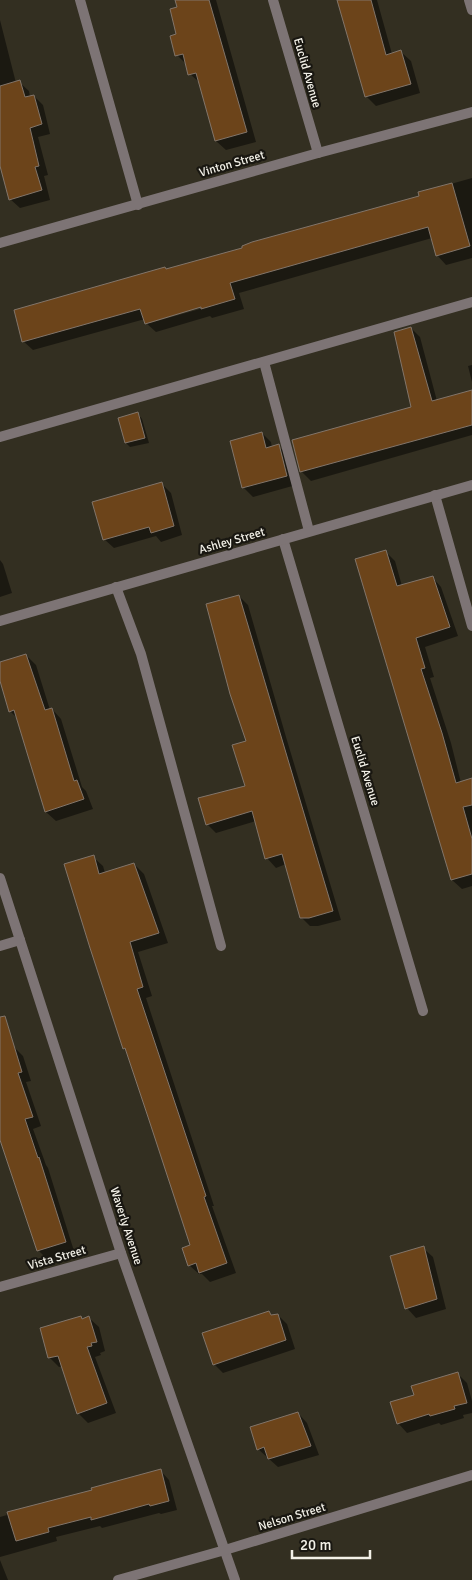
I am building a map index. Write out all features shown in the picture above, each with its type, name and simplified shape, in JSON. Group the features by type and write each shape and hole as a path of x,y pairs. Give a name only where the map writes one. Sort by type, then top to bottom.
{"street":[{"path":"80,0 138,204"},
{"name":"Euclid Avenue","path":"273,0 318,153"},
{"path":"469,0 472,10"},
{"name":"Vinton Street","path":"0,244 318,153 472,112"},
{"path":"0,437 472,302"},
{"path":"264,362 309,531"},
{"name":"Ashley Street","path":"0,621 472,485"},
{"path":"435,495 472,626"},
{"name":"Euclid Avenue","path":"283,539 424,1011"},
{"path":"116,587 141,654 221,946"},
{"name":"Waverly Avenue","path":"0,878 121,1253 235,1580"},
{"path":"0,946 20,940"},
{"name":"Vista Street","path":"0,1287 121,1253"},
{"name":"Nelson Street","path":"118,1580 225,1550 472,1475"}],"building":[{"path":"175,0 209,0 247,132 215,141 196,73 188,75 183,54 175,56 170,36 176,34 170,9 177,7"},
{"path":"337,0 371,0 386,55 401,50 411,84 365,97"},
{"path":"20,80 25,97 34,95 42,124 30,128 39,166 35,167 42,190 9,200 0,166 0,86"},
{"path":"452,183 470,246 436,256 428,227 230,283 235,299 201,309 201,307 145,324 140,309 22,342 14,310 165,267 166,269 242,248 242,246 252,242 419,196 418,192"},
{"path":"411,327 432,401 472,390 472,425 300,472 292,440 411,407 394,332"},
{"path":"138,412 145,438 125,443 118,418"},
{"path":"262,432 266,448 279,444 287,476 242,488 230,441"},
{"path":"162,482 174,526 151,533 149,527 103,540 92,502"},
{"path":"386,550 397,586 433,576 450,627 416,638 425,668 421,669 456,783 472,778 472,805 463,807 472,839 472,874 451,880 355,559"},
{"path":"239,595 333,911 309,918 300,918 282,854 265,859 252,811 206,825 198,798 245,786 232,745 246,741 230,694 206,604"},
{"path":"26,654 45,710 52,708 74,781 77,780 84,799 45,812 14,710 9,712 0,681 0,662"},
{"path":"94,855 99,874 134,863 159,933 130,942 143,987 137,989 227,1263 199,1273 196,1263 188,1266 182,1248 190,1245 125,1048 123,1049 64,864"},
{"path":"5,1016 22,1072 18,1073 33,1117 25,1119 66,1242 37,1251 0,1140 0,1017"},
{"path":"424,1246 437,1299 405,1309 390,1256"},
{"path":"269,1311 271,1315 278,1314 286,1340 213,1365 202,1333"},
{"path":"81,1316 82,1319 89,1316 97,1342 91,1343 92,1346 87,1347 107,1403 77,1414 58,1356 48,1358 40,1328"},
{"path":"458,1372 467,1403 454,1406 455,1409 430,1416 429,1414 397,1424 390,1402 414,1395 411,1386"},
{"path":"298,1412 311,1446 268,1459 264,1447 257,1450 250,1427"},
{"path":"161,1469 169,1501 150,1506 149,1504 91,1520 91,1517 48,1528 49,1532 16,1541 7,1512 92,1490 91,1488"}]}
